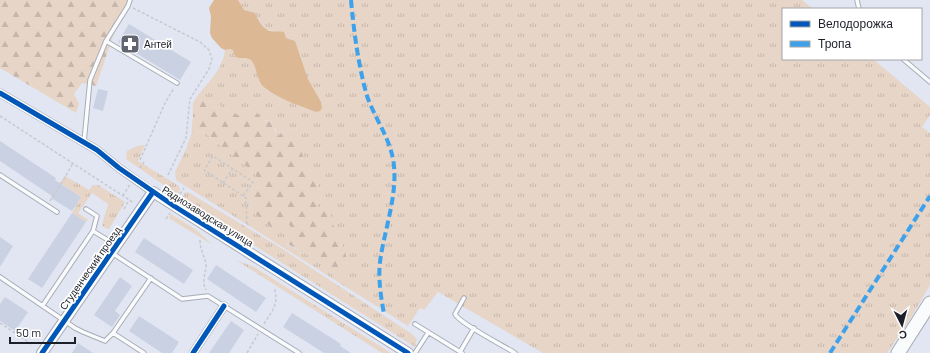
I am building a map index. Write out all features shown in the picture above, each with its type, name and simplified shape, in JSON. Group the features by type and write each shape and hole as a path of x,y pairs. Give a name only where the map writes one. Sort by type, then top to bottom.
{"highway":[{"path":"898,353 930,303"}],"street":[{"name":"Радиозаводская улица","path":"0,93 97,150 153,192 408,353"},
{"name":"Студенческий проезд","path":"42,353 153,192"},
{"path":"192,353 224,306"}],"lane":[{"path":"84,142 90,80 106,41 128,6 130,0"},
{"path":"106,41 177,83"},
{"path":"904,60 930,82"},
{"path":"0,175 57,212"},
{"path":"43,305 93,231 97,216 86,209"},
{"path":"93,231 151,278 182,299 208,296 299,353"},
{"path":"0,277 83,332 106,341 113,334 151,278"},
{"path":"464,298 456,314 457,317 465,324 515,353"},
{"path":"414,324 461,352 474,328"},
{"path":"415,353 428,333"},
{"path":"113,334 144,353"}],"path":[{"path":"140,160 165,103 177,83"},
{"path":"0,116 135,204"},
{"path":"243,196 253,182 213,156 204,170 223,183 246,198 247,226"},
{"path":"140,168 144,162"},
{"path":"47,206 73,163"},
{"path":"223,183 233,168"},
{"path":"123,196 130,184"},
{"path":"180,194 184,188"},
{"path":"124,209 130,200"},
{"path":"166,219 171,211"},
{"path":"200,240 200,248 206,264 203,284 208,296"},
{"path":"247,353 275,306 277,298 274,287"},
{"path":"0,323 33,345"}],"green space":[{"path":"0,0 132,0 118,22 96,86 82,83 74,94 79,104 76,113 0,68"},
{"path":"238,0 802,0 812,8 782,8 782,60 874,60 930,107 930,115 922,127 930,133 930,285 909,321 887,353 543,353 438,292 424,310 420,308 408,326 176,180 175,172 192,132 196,135 203,131 254,172 257,178 258,187 252,199 251,210 267,224 277,224 281,221 287,222 291,227 291,234 287,239 286,244 317,260 334,271 341,272 348,264 342,244 333,226 329,212 318,210 317,205 321,201 317,181 303,161 300,140 296,132 290,128 278,136 276,135 276,129 270,121 241,117 215,103 196,98 218,70 225,50 230,49 234,50 240,58 251,61 263,86 267,90 288,101 316,112 321,102 308,79 295,41 286,38 284,35 266,29 256,17 255,13 244,10"},
{"path":"196,98 215,103 240,116 238,111 240,108 252,110 259,115 261,119 274,123 276,135 278,136 290,128 296,132 300,140 303,161 317,181 321,201 317,205 318,210 322,209 329,211 333,225 343,246 347,260 344,271 340,273 331,271 313,258 286,243 291,234 291,227 287,222 281,221 273,228 251,210 252,199 258,187 257,178 254,172 206,133 203,131 196,135 192,132 193,104"},
{"path":"145,145 138,161 179,186 180,189 178,195 126,159 127,151 137,146"},
{"path":"65,176 89,190 93,185 98,185 125,202 109,229 102,225 108,204 92,193 78,213 88,220 86,222 72,213 81,197 60,183"},
{"path":"188,192 281,248 412,334 417,339 415,347 181,199 185,193"},
{"path":"171,214 195,229 213,245 170,219 169,217"},
{"path":"236,260 254,267 391,353 382,353"}],"shaded area":[{"path":"214,0 238,0 244,10 255,13 265,29 284,32 286,38 295,41 308,79 321,102 322,108 320,111 316,112 283,99 271,92 262,85 252,61 247,58 236,57 233,50 225,50 221,48 212,38 210,33 211,16 209,8"}],"building":[{"path":"129,24 191,62 180,80 118,42"},
{"path":"98,89 108,91 103,111 93,108"},
{"path":"0,141 56,178 55,180 81,197 72,211 51,198 52,196 0,161"},
{"path":"72,213 86,222 42,288 28,279"},
{"path":"0,237 13,246 0,267"},
{"path":"144,238 193,270 184,284 135,252"},
{"path":"216,265 266,298 256,312 207,279"},
{"path":"120,277 132,286 115,311 120,315 112,327 94,315"},
{"path":"5,297 28,312 15,331 0,321 0,304"},
{"path":"292,313 341,344 340,346 351,353 324,353 283,327"},
{"path":"139,316 179,342 172,353 162,353 129,331"},
{"path":"231,321 244,330 229,353 209,353"},
{"path":"78,343 93,353 72,353"}],"marked path":[{"path":"351,0 357,48 367,96 390,148 394,166 394,190 379,268 384,314"},
{"path":"830,353 930,196"}],"cycle path":[{"path":"0,93 97,150 119,168 174,206 408,353"},
{"path":"42,353 153,192"},
{"path":"193,353 224,306"}],"place":[{"name":"Антей","path":"130,44"}]}
